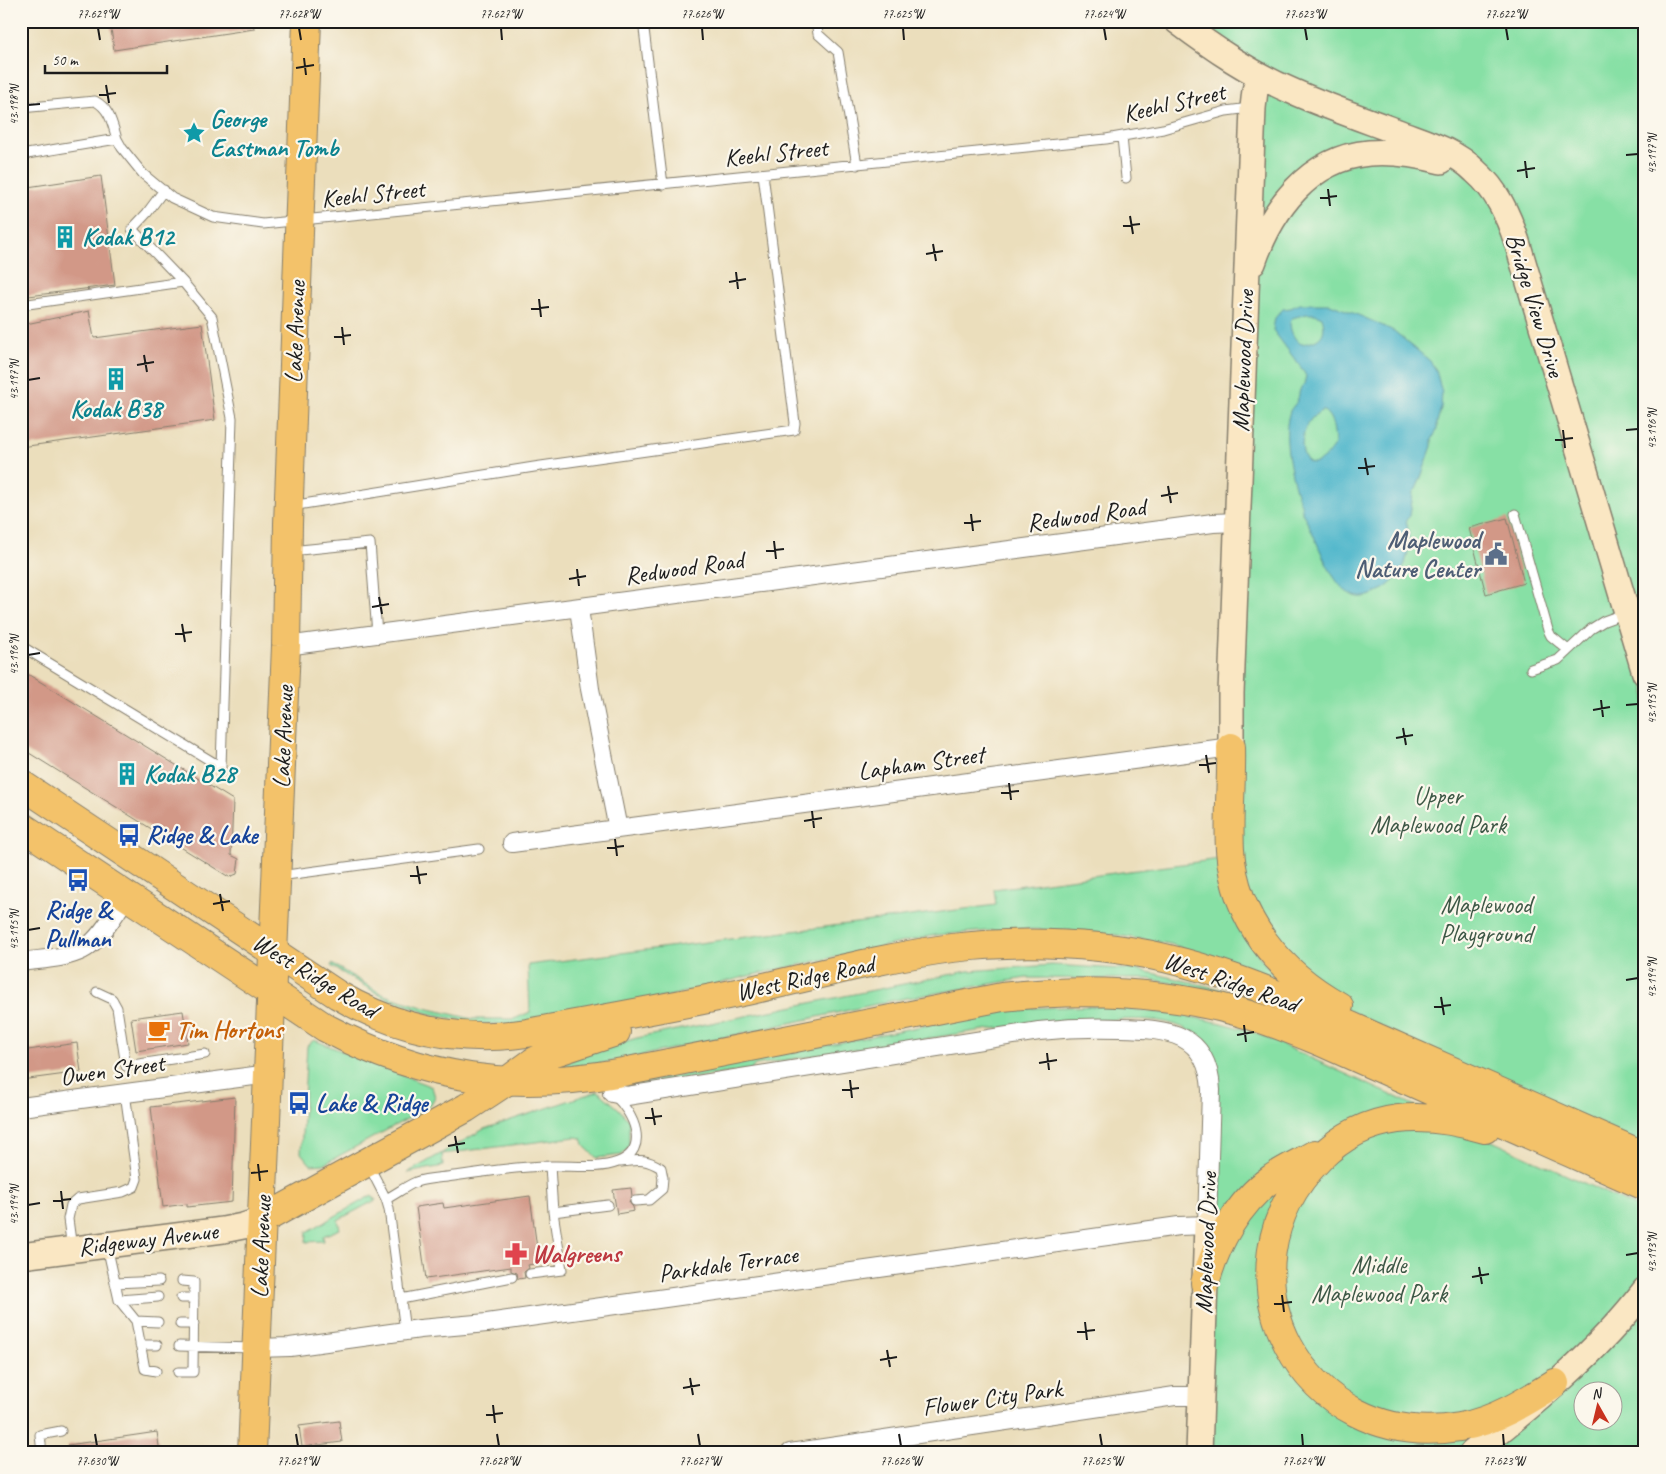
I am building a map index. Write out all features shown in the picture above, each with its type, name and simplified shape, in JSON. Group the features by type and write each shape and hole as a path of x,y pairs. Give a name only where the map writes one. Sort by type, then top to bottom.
{"main road":[{"name":"Lake Avenue","path":"252,1453 286,646 289,507 307,21"},
{"path":"1230,747 1229,836 1234,877 1242,904 1270,951 1296,978 1313,990 1492,1089"},
{"name":"West Ridge Road","path":"21,784 338,995 374,1014 412,1027 465,1036 502,1037 527,1034 751,990 895,958 953,948 1013,944 1108,948 1189,964 1245,981 1634,1152"},
{"name":"West Ridge Road","path":"21,826 326,1028 380,1054 441,1072 507,1081 572,1080 992,998 1062,992 1121,992 1190,1001 1239,1012 1267,1021 1385,1070 1612,1172"},
{"name":"Ridgeway Avenue","path":"262,1220 466,1108 533,1062 549,1054 751,990"},
{"path":"572,1080 594,1084 612,1093"},
{"path":"1205,1282 1223,1236 1244,1204 1257,1191 1279,1174 1352,1133 1393,1119 1426,1117 1448,1119 1511,1136 1612,1172 1645,1186"},
{"path":"1352,1133 1324,1154 1301,1179 1284,1206 1274,1237 1270,1271 1275,1313 1286,1342 1303,1369 1328,1394 1352,1410 1388,1425 1423,1430 1459,1428 1483,1422 1518,1406 1555,1383"}],"street":[{"path":"1177,21 1224,55 1261,77"},
{"name":"Maplewood Drive","path":"1230,747 1245,286 1253,108 1255,90 1261,77"},
{"name":"Bridge View Drive","path":"1261,77 1330,107 1438,147 1466,163 1481,176 1498,198 1513,230 1645,673"},
{"path":"1245,286 1258,246 1276,213 1298,186 1326,166 1358,154 1396,153 1411,154 1448,163 1481,176"},
{"name":"Redwood Road","path":"286,646 1203,524 1237,522"},
{"path":"579,608 590,689 618,829"},
{"name":"Lapham Street","path":"512,843 1230,747"},
{"path":"21,962 59,957 84,950 102,933 126,897"},
{"name":"Maplewood Drive","path":"612,1093 627,1096 1056,1029 1107,1027 1155,1029 1170,1032 1189,1041 1198,1049 1204,1059 1210,1083 1199,1453"},
{"name":"Owen Street","path":"21,1107 268,1074"},
{"name":"Ridgeway Avenue","path":"21,1256 223,1230 262,1220"},
{"name":"Parkdale Terrace","path":"256,1348 290,1347 404,1331 486,1323 1179,1226 1207,1224"},
{"path":"1472,1453 1555,1383 1601,1341 1645,1290"},
{"name":"Flower City Park","path":"790,1453 1175,1396 1201,1396"}],"lane":[{"path":"643,21 663,184"},
{"path":"816,21 818,34 838,52 857,165"},
{"name":"Keehl Street","path":"21,108 94,101 103,105 110,115 117,139 122,148 143,174 172,198 213,217 263,224 299,222 1122,137 1163,129 1226,110 1253,108"},
{"path":"1122,137 1126,178"},
{"path":"21,156 117,139"},
{"path":"289,507 534,467 794,430 795,424 763,174"},
{"path":"21,646 221,767 232,418 212,317 183,282 132,228 147,213 164,190"},
{"path":"21,305 183,282"},
{"path":"1515,514 1548,630 1551,636 1568,650"},
{"path":"288,551 370,543 378,634"},
{"path":"1531,669 1558,660 1582,636 1597,625 1627,613"},
{"path":"276,876 479,849"},
{"path":"97,992 112,999 117,1008 126,1066 205,1054"},
{"path":"72,1250 68,1219 70,1205 78,1199 123,1192 134,1187 138,1179 125,1093"},
{"path":"612,1093 623,1104 633,1119 637,1130 635,1147 627,1156 617,1162"},
{"path":"386,1199 417,1182 523,1166 590,1166 640,1160 650,1161 661,1168 663,1178 662,1189 649,1200 635,1201"},
{"path":"367,1162 386,1199 404,1331"},
{"path":"530,1274 562,1270 553,1212 550,1166"},
{"path":"553,1212 608,1205"},
{"path":"107,1246 119,1300 136,1322 145,1369 156,1371"},
{"path":"401,1299 512,1277"},
{"path":"115,1283 159,1281"},
{"path":"178,1372 193,1372 194,1282 182,1281"},
{"path":"119,1300 158,1297"},
{"path":"181,1298 194,1298"},
{"path":"136,1322 158,1322"},
{"path":"180,1324 194,1324"},
{"path":"140,1345 157,1345"},
{"path":"179,1346 256,1348"},
{"path":"42,1453 40,1435 61,1431"}],"green space":[{"name":"Upper Maplewood Park","path":"1177,21 1645,21 1645,1156 1336,1004 1237,891 1255,90"},
{"path":"1220,859 1248,941 1275,977 1170,944 1116,935 1065,930 1014,929 936,935 531,1026 473,1023 427,1013 383,997 331,966 332,964 384,995 429,1009 473,1019 514,1019 530,1012 528,965 996,905 994,889"},
{"path":"1052,965 1139,970 1249,996 1148,979 1026,978 895,1000 617,1061 550,1070 595,1050 637,1038 968,971"},
{"name":"Middle Maplewood Park","path":"1099,1006 1198,1018 1237,1027 1256,1033 1645,1211 1645,1453 1199,1453 1212,1056 1197,1036 1168,1022 1131,1019 1082,1020 974,1031 755,1065 751,1070 624,1088 624,1086 997,1011"},
{"path":"314,1040 432,1087 435,1097 429,1107 324,1164 311,1165 301,1153 307,1046"},
{"path":"598,1091 619,1109 629,1121 629,1147 622,1155 597,1158 585,1147 582,1138 575,1137 442,1154 443,1166 407,1173 484,1129"},
{"path":"372,1195 376,1200 338,1220 340,1229 323,1236 324,1241 306,1242 307,1232"}],"water":[{"path":"1299,304 1330,304 1363,317 1394,331 1430,361 1436,370 1442,393 1441,408 1432,446 1420,480 1413,492 1410,516 1406,520 1409,535 1407,558 1401,572 1393,581 1371,595 1358,597 1347,592 1337,582 1302,513 1289,462 1287,430 1290,411 1297,401 1306,376 1273,330 1275,318 1283,309","holes":["1315,314 1322,317 1324,329 1317,340 1301,344 1292,334 1290,321 1292,318","1323,410 1331,421 1335,444 1324,458 1314,463 1307,460 1303,452 1302,442 1305,429 1312,418"]}],"building":[{"path":"110,21 253,21 254,29 114,50"},
{"name":"Kodak B12","path":"101,176 115,285 21,297 21,188"},
{"name":"Kodak B38","path":"89,311 94,338 202,324 215,420 21,447 21,325"},
{"path":"1507,518 1524,583 1486,594 1469,528"},
{"name":"Kodak B28","path":"21,670 233,800 231,855 239,859 237,874 229,877 21,748"},
{"name":"Tim Hortons","path":"183,1011 188,1043 136,1051 131,1018"},
{"path":"77,1043 81,1072 21,1080 21,1051"},
{"path":"235,1097 232,1202 187,1207 187,1204 163,1207 151,1107"},
{"path":"631,1188 632,1196 629,1202 634,1211 617,1214 613,1190"},
{"name":"Walgreens","path":"530,1196 539,1263 528,1265 529,1268 524,1272 525,1278 518,1279 517,1273 511,1271 511,1267 426,1279 416,1207 443,1203 444,1208"},
{"path":"339,1421 342,1442 302,1447 299,1426"},
{"path":"157,1432 160,1453 69,1453 68,1445"}],"place":[{"name":"George Eastman Tomb","path":"194,133"},
{"name":"Kodak B12","path":"65,237"},
{"name":"Kodak B38","path":"116,379"},
{"name":"Maplewood Nature Center","path":"1496,554"},
{"name":"Kodak B28","path":"127,774"},
{"name":"Ridge & Lake","path":"129,835"},
{"name":"Ridge & Pullman","path":"78,880"},
{"name":"Tim Hortons","path":"159,1030"},
{"name":"Lake & Ridge","path":"299,1103"},
{"name":"Walgreens","path":"516,1254"}],"park label":[{"name":"Maplewood Playground","path":"1486,920"}]}
